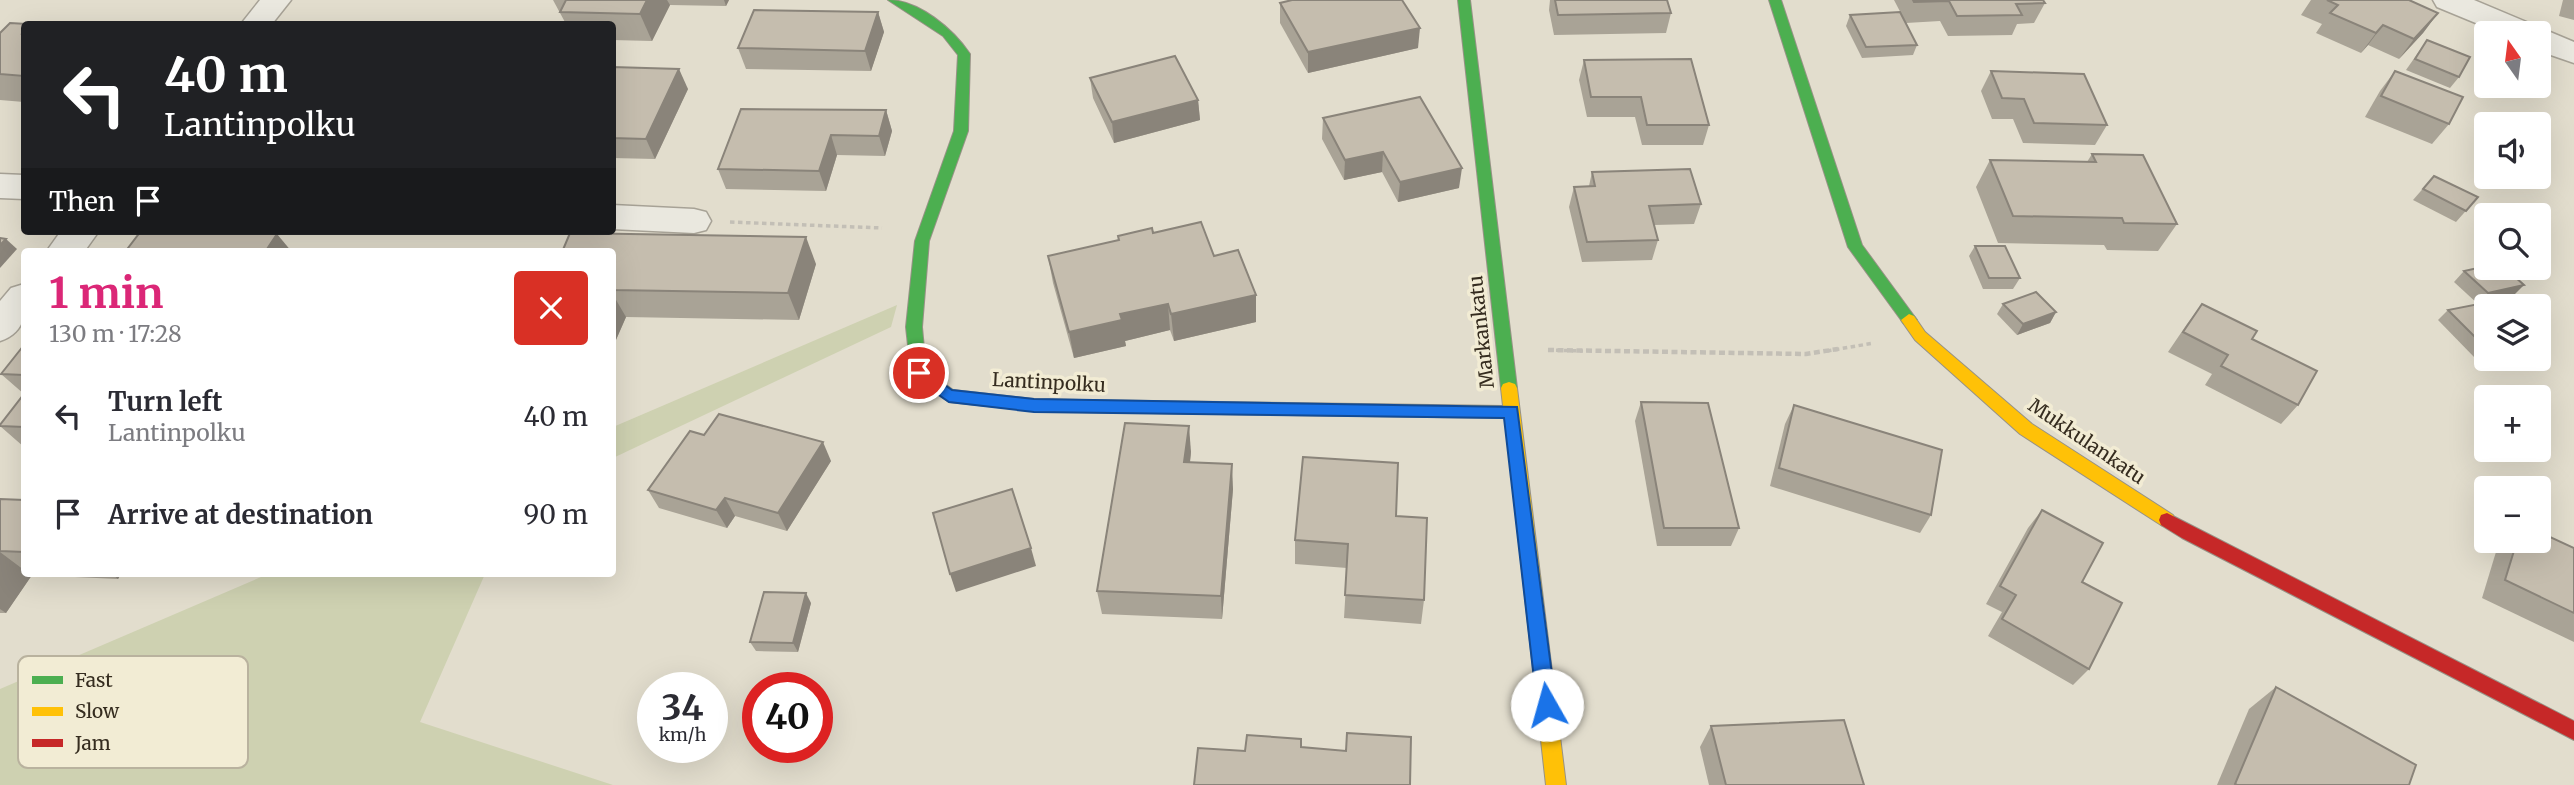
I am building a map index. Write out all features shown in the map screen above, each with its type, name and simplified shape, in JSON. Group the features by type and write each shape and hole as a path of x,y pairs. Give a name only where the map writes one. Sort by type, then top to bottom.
{"street":[{"path":"258,21 276,0"},
{"name":"Lantinpolku","path":"894,0 947,33 964,54 961,131 922,241 914,327 919,373 949,396 1034,405 1511,412"},
{"name":"Markankatu","path":"1464,0 1556,785"},
{"name":"Mukkulankatu","path":"1775,0 1855,247 1920,336 2026,429 2188,533 2574,731"},
{"path":"2448,0 2498,21"},
{"path":"2552,44 2574,53"},
{"path":"0,186 21,187"},
{"path":"616,217 694,221"},
{"path":"0,327 21,302"}],"path":[{"path":"694,221 926,230"},
{"path":"1505,349 1806,354 1920,336"}],"green space":[{"path":"897,305 891,327 616,457 616,426"},
{"path":"261,577 484,577 420,722 613,785 0,785 0,689 18,681 18,768 248,768 248,656 77,656"}],"building":[{"path":"566,0 647,0 640,14 560,12"},
{"path":"1292,0 1402,0 1420,28 1308,52 1280,3"},
{"path":"1555,0 1667,0 1671,13 1558,15"},
{"path":"1913,0 2043,0 2045,3 2016,4 2022,15 1957,16 1949,1"},
{"path":"2327,0 2409,0 2438,13 2414,39 2383,25 2376,33 2330,13 2338,5"},
{"path":"754,10 878,12 865,51 738,48"},
{"path":"1900,12 1917,45 1866,47 1850,15"},
{"path":"10,23 21,24 21,76 0,74 0,33"},
{"path":"2427,40 2470,57 2459,77 2415,59"},
{"path":"1175,56 1198,100 1112,122 1090,78"},
{"path":"1691,59 1709,125 1647,125 1641,97 1591,97 1584,60"},
{"path":"616,67 679,69 646,139 616,138"},
{"path":"1991,71 2084,74 2107,125 2034,123 2024,99 2002,98"},
{"path":"2395,71 2463,97 2449,124 2381,96"},
{"path":"1420,97 1462,168 1400,182 1383,152 1345,160 1323,118"},
{"path":"741,109 886,110 879,136 831,135 819,171 718,169"},
{"path":"2092,154 2143,155 2177,224 2124,223 2122,218 2013,216 1990,160 2096,162"},
{"path":"1690,169 1701,204 1649,206 1658,240 1587,242 1574,187 1595,186 1592,172"},
{"path":"2434,176 2478,197 2466,211 2423,189"},
{"path":"1201,222 1214,256 1238,250 1256,295 1171,314 1168,304 1120,314 1122,320 1069,332 1048,256 1119,240 1118,236 1152,228 1153,233"},
{"path":"138,235 276,235 268,248 128,248"},
{"path":"569,235 806,237 788,293 616,290 616,248 564,248"},
{"path":"1975,246 2005,246 2020,278 1989,278"},
{"path":"2474,269 2474,280 2518,280 2524,285 2488,293 2464,271"},
{"path":"2036,292 2056,312 2023,324 2003,304"},
{"path":"2202,304 2257,331 2252,339 2317,371 2298,405 2221,366 2228,355 2183,332"},
{"path":"2474,305 2474,336 2448,310"},
{"path":"21,349 21,375 1,374"},
{"path":"21,398 21,427 0,425"},
{"path":"1641,402 1708,403 1739,528 1664,528"},
{"path":"1794,405 1942,450 1931,515 1779,468"},
{"path":"719,414 823,442 778,513 725,498 716,510 648,490 690,431 704,435"},
{"path":"1125,423 1189,426 1184,462 1232,464 1221,596 1097,591"},
{"path":"1303,457 1398,463 1396,516 1427,518 1424,600 1345,595 1348,544 1295,540"},
{"path":"1012,489 1031,548 950,574 933,513"},
{"path":"0,499 21,500 21,552 0,551"},
{"path":"2042,510 2103,543 2082,582 2122,603 2089,669 2002,619 2016,595 2000,586"},
{"path":"2551,537 2574,548 2574,613 2505,580 2513,553 2551,553"},
{"path":"764,592 806,593 793,643 750,642"},
{"path":"2276,687 2416,765 2409,785 2235,784"},
{"path":"1844,720 1864,785 1726,785 1711,726"},
{"path":"1347,733 1411,737 1410,785 1194,785 1198,748 1245,751 1247,735 1301,739 1301,747 1346,751"}],"traffic: fast":[{"path":"894,0 947,33 964,54 961,131 922,241 914,327 919,373 949,396 1034,405 1082,406"},
{"path":"1464,0 1509,388"},
{"path":"1775,0 1855,247 1909,320"}],"traffic: slow":[{"path":"1909,320 1920,336 2026,429 2167,520"},
{"path":"1509,388 1556,785"},
{"path":"1082,406 1511,412"}],"traffic: jam":[{"path":"2167,520 2574,731"}],"route":[{"path":"919,373 949,396 1034,405 1511,412 1547,705"}]}
